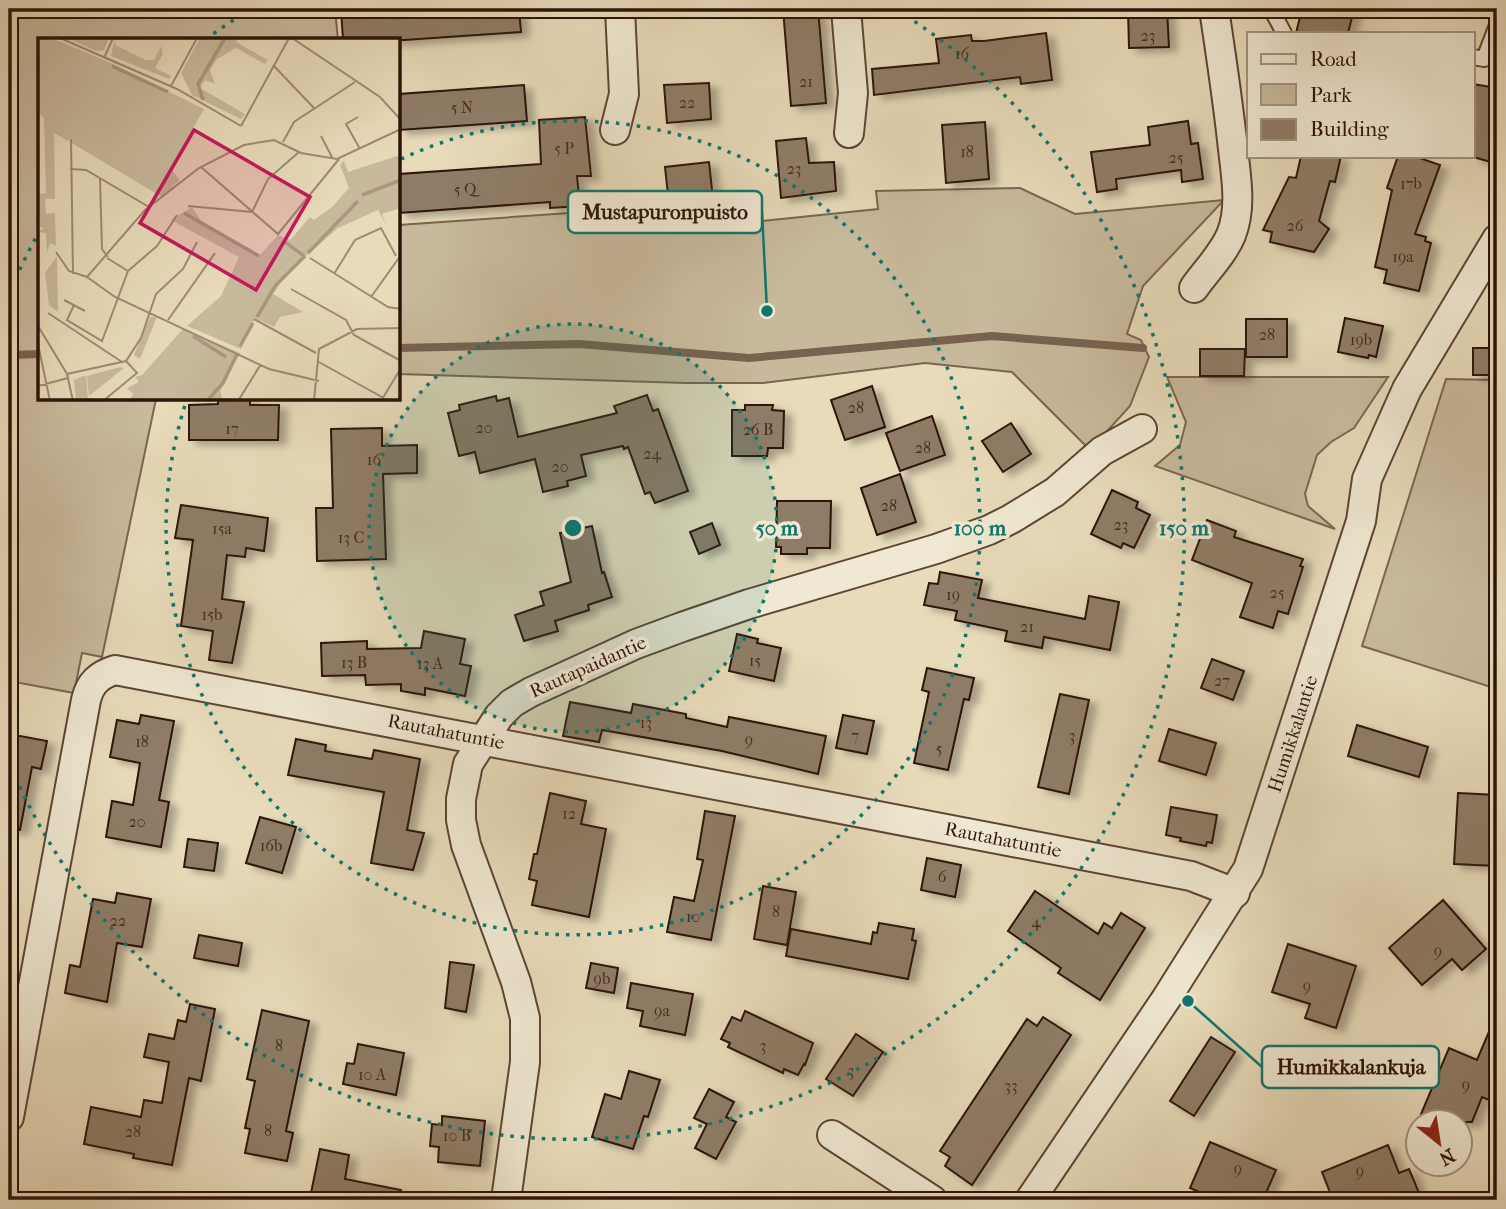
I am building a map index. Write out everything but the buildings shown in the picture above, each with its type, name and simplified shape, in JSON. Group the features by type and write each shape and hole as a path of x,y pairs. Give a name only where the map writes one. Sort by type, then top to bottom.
{"street":[{"path":"615,130 624,94 620,9"},
{"path":"846,9 853,93 849,133"},
{"path":"1194,288 1231,234 1237,209 1230,113 1214,9"},
{"name":"Humikkalantie","path":"1030,1200 1235,893 1255,852 1361,521 1367,479 1408,390 1497,239"},
{"name":"Rautapaidantie","path":"506,1200 525,1062 525,1018 516,982 466,845 461,820 461,799 468,764 499,716 512,703 531,692 636,644 749,604 936,549 989,530 1055,492 1102,451 1142,429"},
{"name":"Rautahatuntie","path":"9,1117 86,700 94,681 115,670 1191,876 1235,893"},
{"path":"832,1135 932,1200"}],"lane":[{"path":"1271,9 1283,32"},
{"path":"1474,57 1484,59 1497,25"}],"green space":[{"path":"9,9 335,9 338,38 38,38 38,401 156,401 102,657 82,653 74,693 9,681"},
{"path":"1020,188 1075,214 1224,200 1143,286 1127,334 1141,340 1149,357 1130,406 1090,450 1012,372 925,363 763,383 401,374 401,225 640,208 645,233 878,209 876,191"},
{"path":"1167,377 1388,377 1354,428 1331,442 1317,455 1305,494 1308,506 1335,529 1155,466 1180,445 1186,422"},
{"path":"1446,379 1497,380 1497,689 1362,646"}],"waterway":[{"path":"401,348 579,344 749,358 992,336 1143,348"},
{"path":"9,355 38,354"}],"place":[{"name":"Mustapuronpuisto","path":"767,311"},
{"name":"Humikkalankuja","path":"1188,1001"}]}
